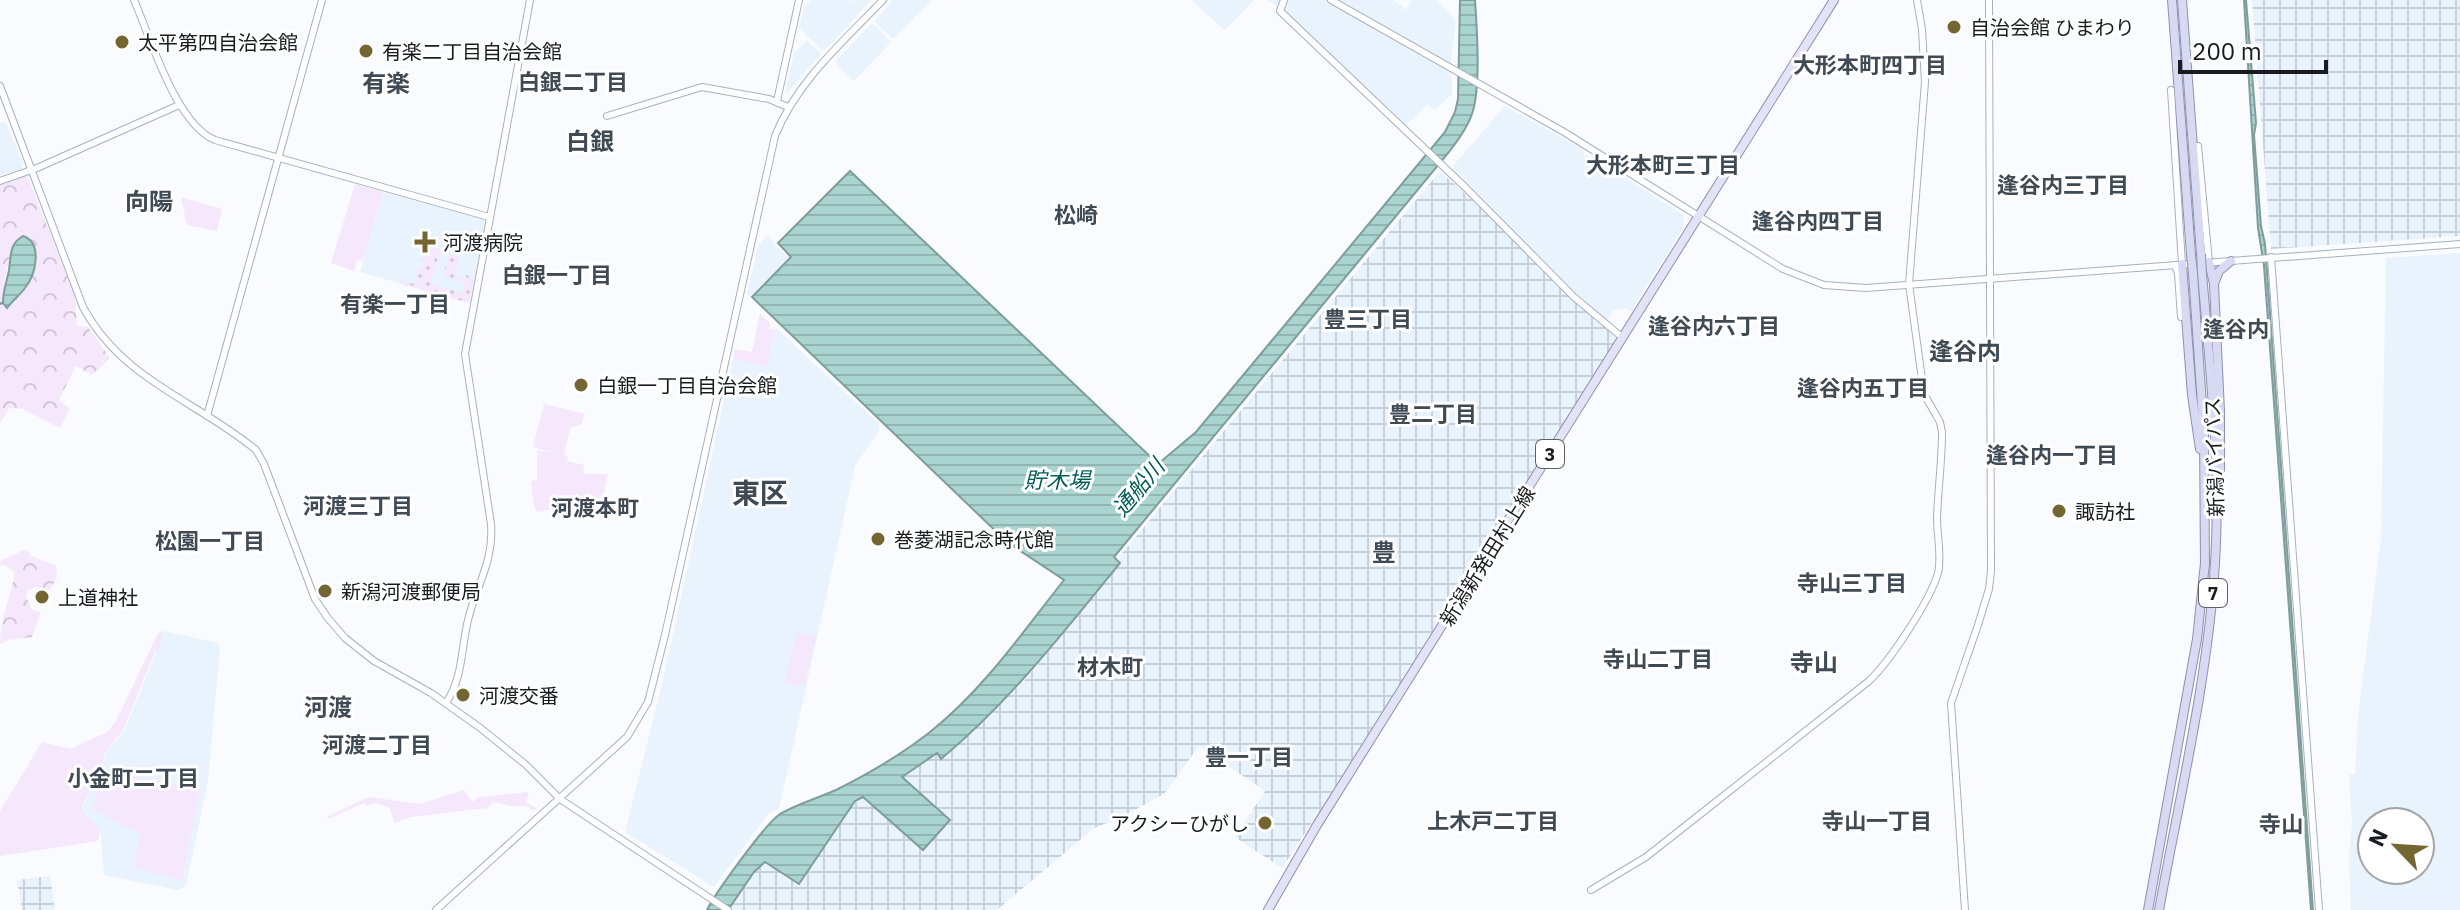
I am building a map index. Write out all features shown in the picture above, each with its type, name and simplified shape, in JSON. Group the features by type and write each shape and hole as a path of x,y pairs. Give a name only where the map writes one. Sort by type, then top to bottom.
{"highway":[{"name":"新潟バイパス","path":"2159,910 2207,639 2217,509 2213,394 2196,255 2172,0"},
{"name":"新潟バイパス","path":"2182,0 2196,255"},
{"path":"2214,284 2219,271 2231,261"},
{"path":"2209,262 2214,284 2222,472 2217,509"},
{"path":"2178,264 2206,494"},
{"name":"新潟バイパス","path":"2148,910 2199,624 2205,563 2206,494 2198,273"}],"main road":[{"name":"新潟新発田村上線","path":"1268,910 1317,825 1834,0"}],"street":[{"path":"134,0 179,105 197,130 210,138 489,217"},
{"path":"207,416 322,0"},
{"path":"446,703 457,684 468,618 483,581 492,539 465,354 530,0"},
{"path":"777,101 799,0"},
{"path":"436,910 627,737 641,717 648,702 669,621 775,136 803,84 883,0"},
{"path":"1284,0 1280,11 1466,188 1574,297 1623,338"},
{"path":"1331,0 1594,150 1699,218 1806,280 1845,288 2460,244"},
{"path":"1591,890 1646,857 1869,681 1887,661 1932,589 1940,563 1937,516 1942,432 1940,422 1924,394 1909,284 1925,99 1922,29 1917,0"},
{"path":"1965,910 1951,703 1990,582 1989,0"},
{"path":"0,86 83,307 95,328 137,371 251,446 264,464 314,596 327,617 359,650 446,703 510,751 560,799 728,910"},
{"path":"607,116 702,87 777,101 788,107"},
{"path":"2171,90 2181,317"},
{"path":"0,181 179,105"},
{"path":"2198,146 2209,262"},
{"path":"2271,257 2319,910"}],"shaded area":[{"path":"811,0 848,0 854,4 851,0 871,0 822,50 799,28 804,7"},
{"path":"893,0 931,0 893,39 874,21"},
{"path":"1191,0 1254,0 1225,30"},
{"path":"1268,0 1394,0 1406,10 1412,0 1435,0 1456,21 1451,61 1452,94 1435,110 1427,104 1403,128"},
{"path":"2252,0 2460,0 2460,236 2271,249"},
{"path":"872,23 891,42 854,81 835,62"},
{"path":"807,40 821,54 785,95 794,54"},
{"path":"1505,106 1582,149 1584,155 1600,161 1683,215 1684,227 1634,305 1633,313 1626,308 1614,310 1607,320 1571,288 1454,169 1453,166"},
{"path":"0,122 6,123 23,164 21,169 0,176"},
{"path":"1440,171 1516,239 1618,340 1422,656 1282,868 1235,837 1265,791 1199,746 1164,794 1094,828 997,910 728,910 754,872 766,862 799,884 853,804 863,797 923,849 949,820 902,777 937,753 942,759 1024,681 1120,563 1119,557"},
{"name":"河渡病院","path":"383,192 483,219 485,223 470,303 360,272"},
{"path":"767,236 788,258 750,297 747,295 758,246"},
{"path":"2460,253 2460,910 2351,910 2349,775 2355,774 2358,716 2381,538 2386,258"},
{"path":"776,328 879,424 879,431 855,466 779,809 769,813 714,887 625,832 663,680 733,359 766,367"},
{"path":"165,631 217,643 220,647 208,780 186,886 178,890 104,875 100,829 84,813 83,807 103,766 105,754 124,731"},
{"path":"50,876 55,910 22,910 17,880"}],"green space":[{"path":"27,175 75,296 77,326 88,327 110,358 92,375 76,366 59,400 70,409 60,428 23,409 9,408 0,424 0,185","holes":["16,240 36,257 26,287 6,307 5,283"]},
{"path":"355,184 383,192 363,261 357,260 354,271 331,263"},
{"path":"181,197 222,209 217,231 187,225"},
{"path":"435,241 441,247 430,284 463,293 465,283 443,276 449,254 459,257 454,275 464,279 466,274 473,280 470,303 400,284 401,280 414,284 419,268 423,268 425,262 421,260 426,244 434,246"},
{"path":"760,313 770,324 769,330 775,329 767,367 733,359 735,349 752,352"},
{"path":"544,404 585,414 581,424 570,428 564,455 568,456 567,461 584,465 583,474 608,474 603,496 619,501 617,508 600,503 591,513 565,506 537,512 531,481 537,480 537,450 555,453 533,447"},
{"path":"26,549 31,556 56,566 57,577 50,590 35,587 28,590 26,596 32,610 41,612 32,637 0,644 3,618 15,573 5,565 0,566 0,561"},
{"path":"164,631 123,730 104,754 103,766 82,807 100,829 98,841 0,856 0,811 42,742 70,749 107,732 116,721 158,633"},
{"path":"796,633 816,636 802,686 785,683"},
{"path":"106,771 200,789 182,880 134,868 140,834 91,809"},
{"path":"464,790 472,802 479,797 529,792 526,803 537,808 533,811 528,806 493,802 487,808 411,817 394,823 390,808 364,803 327,817 368,797 420,804"}],"water":[{"name":"貯木場","path":"1460,0 1475,0 1478,58 1475,103 1462,134 1114,557 1120,563 1035,665 990,714 941,759 937,753 902,777 950,820 923,850 863,797 855,801 799,884 765,862 754,872 728,910 707,910 740,860 780,814 836,790 872,770 919,740 949,716 1001,660 1064,580 1007,542 752,297 791,257 778,243 850,171 1158,464 1196,432 1445,132 1458,99"},
{"path":"2244,0 2256,123 2254,135 2265,244 2313,910 2264,266 2258,228"},
{"path":"23,236 33,245 36,259 25,288 7,308 0,304 3,302 12,251"}],"place":[{"name":"自治会館 ひまわり","path":"1954,27"},
{"name":"太平第四自治会館","path":"122,42"},
{"name":"有楽二丁目自治会館","path":"366,51"},
{"name":"河渡病院","path":"425,242"},
{"name":"白銀一丁目自治会館","path":"581,385"},
{"name":"諏訪社","path":"2059,511"},
{"name":"巻菱湖記念時代館","path":"878,539"},
{"name":"新潟河渡郵便局","path":"325,591"},
{"name":"上道神社","path":"42,597"},
{"name":"河渡交番","path":"463,695"},
{"name":"アクシーひがし","path":"1265,823"}],"district":[{"name":"大形本町四丁目","path":"1870,64"},
{"name":"白銀二丁目","path":"573,81"},
{"name":"有楽","path":"386,83"},
{"name":"白銀","path":"590,141"},
{"name":"大形本町三丁目","path":"1663,164"},
{"name":"逢谷内三丁目","path":"2063,184"},
{"name":"向陽","path":"149,201"},
{"name":"松崎","path":"1076,214"},
{"name":"逢谷内四丁目","path":"1818,220"},
{"name":"白銀一丁目","path":"557,274"},
{"name":"有楽一丁目","path":"395,303"},
{"name":"豊三丁目","path":"1368,318"},
{"name":"逢谷内六丁目","path":"1714,325"},
{"name":"逢谷内","path":"2236,328"},
{"name":"逢谷内","path":"1965,351"},
{"name":"逢谷内五丁目","path":"1863,387"},
{"name":"豊二丁目","path":"1433,413"},
{"name":"逢谷内一丁目","path":"2052,454"},
{"name":"東区","path":"760,492"},
{"name":"河渡三丁目","path":"358,505"},
{"name":"河渡本町","path":"595,507"},
{"name":"松園一丁目","path":"210,540"},
{"name":"豊","path":"1384,552"},
{"name":"寺山三丁目","path":"1852,582"},
{"name":"寺山二丁目","path":"1658,658"},
{"name":"寺山","path":"1814,662"},
{"name":"材木町","path":"1110,666"},
{"name":"河渡","path":"328,707"},
{"name":"河渡二丁目","path":"377,744"},
{"name":"豊一丁目","path":"1249,756"},
{"name":"小金町二丁目","path":"133,777"},
{"name":"上木戸二丁目","path":"1493,820"},
{"name":"寺山一丁目","path":"1877,820"},
{"name":"寺山","path":"2281,823"}],"water label":[{"name":"通船川","path":"1138,487"}]}
